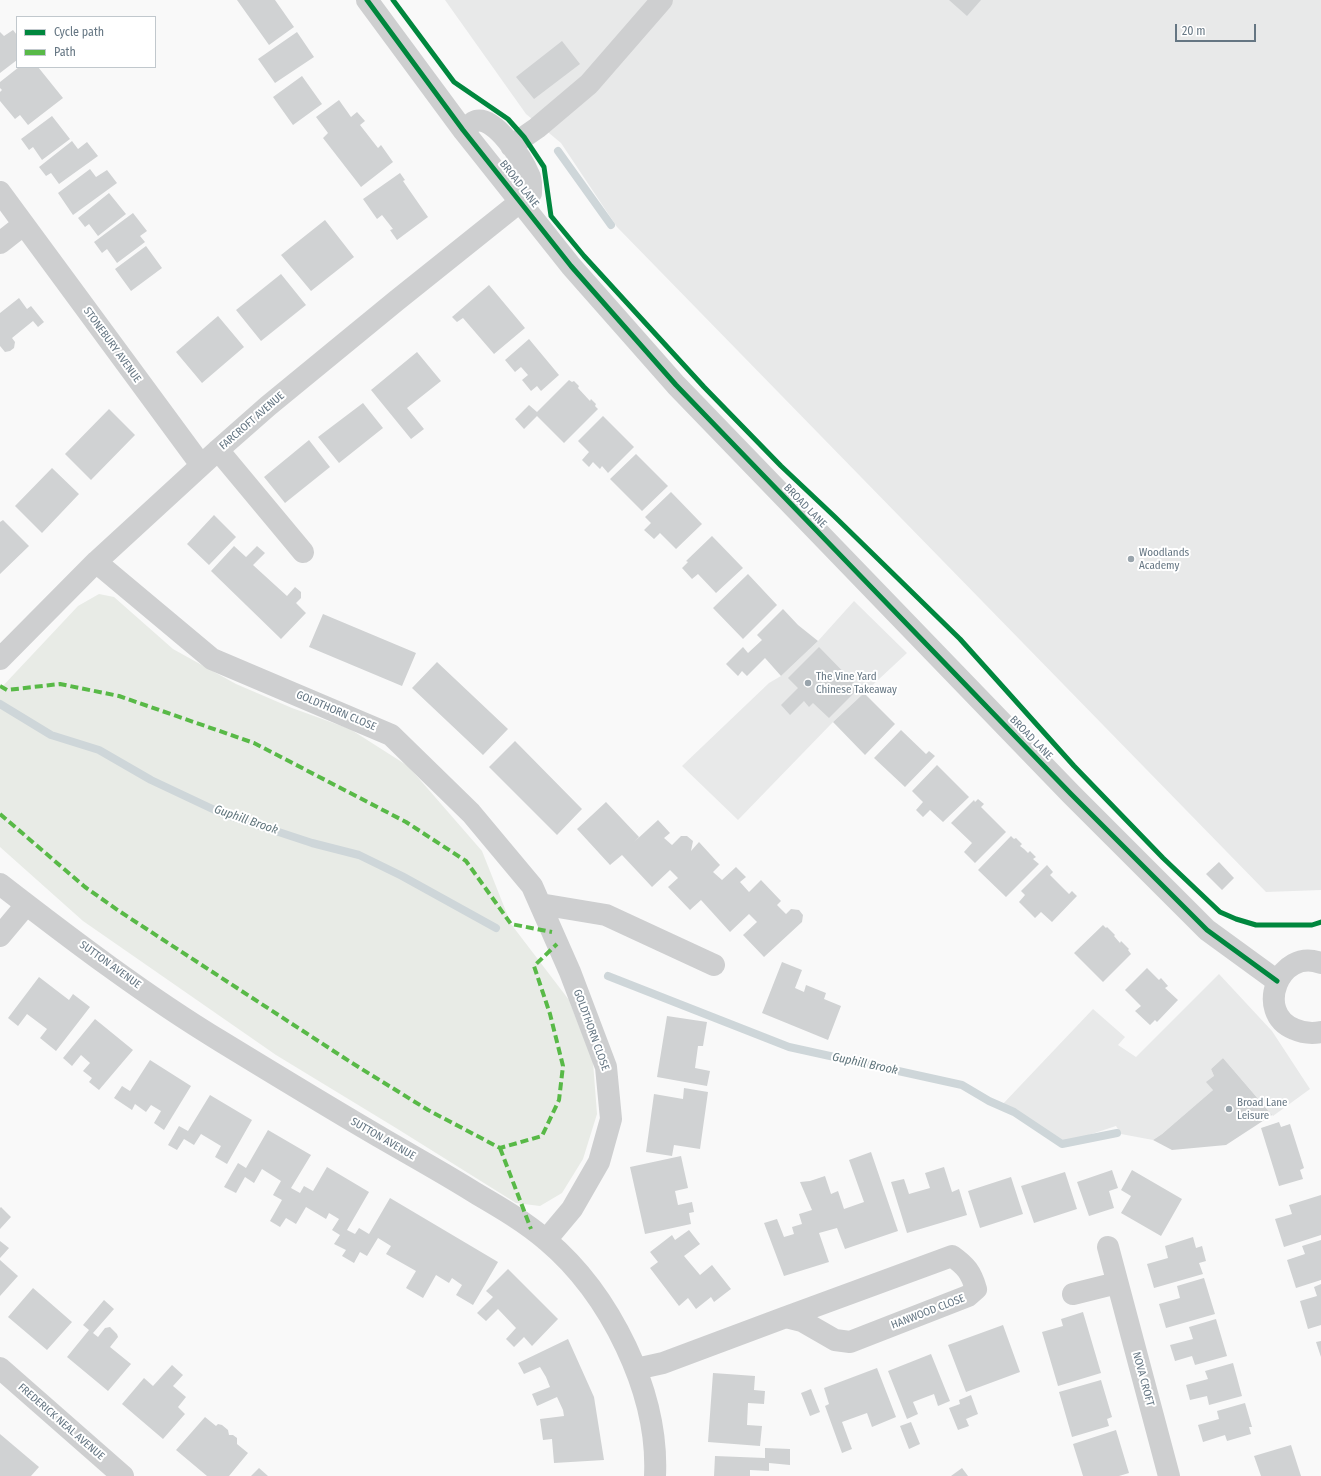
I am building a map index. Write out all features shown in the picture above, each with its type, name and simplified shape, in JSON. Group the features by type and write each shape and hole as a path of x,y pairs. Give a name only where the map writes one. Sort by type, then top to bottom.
{"street":[{"name":"BROAD LANE","path":"367,0 463,130 571,266 676,385 1071,794 1207,930 1277,981"},
{"path":"463,130 476,121 487,122 499,131 512,146 537,128 589,84 662,0"},
{"name":"FARCROFT AVENUE","path":"0,659 96,562 200,465 280,396 531,193 530,176 512,146"},
{"name":"STONEBURY AVENUE","path":"0,192 200,465"},
{"path":"0,243 24,225"},
{"path":"218,450 303,552"},
{"name":"GOLDTHORN CLOSE","path":"96,562 212,659 391,735 471,813 532,886 570,972 606,1067 611,1119 599,1162 572,1209 546,1240"},
{"name":"SUTTON AVENUE","path":"0,884 26,905 136,985 220,1041 508,1212 546,1240 574,1267 599,1299 619,1331 636,1368 650,1415 656,1458 655,1476"},
{"path":"540,904 606,915 714,965"},
{"path":"0,936 26,905"},
{"path":"1315,959 1295,963 1284,970 1277,981 1273,993 1275,1008 1281,1020 1290,1028 1319,1039"},
{"name":"NOVA CROFT","path":"1108,1247 1169,1476"},
{"name":"HANWOOD CLOSE","path":"636,1368 663,1362 952,1256 965,1265 976,1289 968,1296 850,1342 835,1340 802,1321 786,1318"},
{"path":"1073,1294 1117,1283"},
{"name":"FREDERICK NEAL AVENUE","path":"0,1368 123,1476"}],"shaded area":[{"name":"Woodlands Academy","path":"445,0 1321,0 1321,890 1266,892 617,227 561,143 526,114"},
{"path":"99,594 114,597 173,649 236,684 292,708 350,729 408,766 482,851 511,924 569,1000 593,1062 597,1114 583,1159 562,1193 540,1206 516,1203 276,1055 83,921 0,847 0,689 78,606"},
{"path":"854,601 907,653 833,722 738,820 682,766 769,683 781,676 818,641"},
{"path":"1219,974 1272,1031 1310,1089 1273,1116 1223,1058 1211,1069 1214,1076 1213,1090 1153,1140 1121,1134 1116,1126 1061,1144 1001,1106 1093,1009 1125,1037 1118,1045 1136,1057"}],"building":[{"path":"237,0 275,0 294,27 269,45"},
{"path":"949,0 981,0 967,16"},
{"path":"13,30 16,34 16,61 0,73 0,32 4,36"},
{"path":"297,32 314,57 275,83 258,59"},
{"path":"562,41 580,64 534,99 516,77"},
{"path":"18,68 39,68 63,98 28,125 20,115 15,119 0,101 0,92 2,90 0,88 0,82"},
{"path":"302,76 322,104 293,125 273,97"},
{"path":"339,100 351,117 357,112 365,121 360,125 378,148 381,145 393,162 361,187 323,138 328,133 316,117"},
{"path":"52,116 70,139 42,160 33,147 29,150 21,139"},
{"path":"72,141 78,149 87,142 98,156 59,184 51,173 46,176 39,167"},
{"path":"90,169 96,177 107,170 117,183 73,215 58,193"},
{"path":"400,173 405,180 403,181 428,217 397,240 390,230 393,229 382,215 377,219 363,199"},
{"path":"109,193 126,214 98,236 89,224 85,227 78,218"},
{"path":"133,213 147,231 140,236 145,242 117,263 107,249 102,253 94,242"},
{"path":"325,220 354,257 311,291 281,255"},
{"path":"146,246 162,268 131,291 115,269"},
{"path":"281,274 306,305 261,341 236,310"},
{"path":"489,285 525,328 494,354 463,318 457,322 452,317"},
{"path":"19,298 27,309 31,306 44,322 38,327 33,321 12,338 15,342 14,348 5,352 0,346 0,313"},
{"path":"218,316 244,347 202,383 176,352"},
{"path":"529,339 559,375 541,391 537,386 531,391 522,380 528,375 521,367 515,372 505,360"},
{"path":"417,352 441,381 407,408 424,429 411,439 371,390"},
{"path":"569,380 572,382 574,381 579,386 578,388 590,401 591,399 596,404 595,406 598,409 564,443 537,416 524,429 515,419 529,405 537,412"},
{"path":"363,403 383,428 339,463 318,437"},
{"path":"109,409 135,435 91,480 65,454"},
{"path":"603,416 634,447 608,473 602,466 600,469 593,462 589,467 582,460 589,452 578,441"},
{"path":"309,440 330,467 285,503 264,477"},
{"path":"636,454 668,486 642,511 610,479"},
{"path":"52,468 79,494 42,533 15,506"},
{"path":"671,492 702,524 676,549 660,533 654,539 644,530 651,523 645,517"},
{"path":"214,515 236,537 209,565 187,544"},
{"path":"3,520 29,546 0,574 0,522"},
{"path":"712,536 743,568 716,593 698,574 692,579 682,568 688,562 686,561"},
{"path":"234,546 246,557 257,546 265,553 253,565 287,596 295,587 301,592 301,598 296,603 306,613 281,639 211,571"},
{"path":"748,574 777,605 743,639 713,608"},
{"path":"783,609 798,625 818,641 781,676 765,658 747,676 742,671 738,676 726,664 743,647 748,653 762,640 757,635"},
{"path":"323,614 416,653 402,686 309,647"},
{"path":"819,647 859,688 829,718 813,703 809,707 804,701 790,715 781,705 798,688 788,678"},
{"path":"437,662 508,729 483,755 412,688"},
{"path":"864,693 895,724 865,755 833,722"},
{"path":"901,730 926,754 929,751 935,756 905,787 874,758"},
{"path":"515,741 582,809 557,835 489,767"},
{"path":"937,765 969,797 943,822 930,810 923,817 916,810 923,802 912,791"},
{"path":"978,799 984,804 981,807 1006,832 975,863 964,852 972,843 951,823 974,800 975,802"},
{"path":"606,802 639,837 634,842 658,820 670,833 664,838 672,845 681,836 687,836 693,841 691,851 699,842 720,865 713,872 722,880 736,867 746,877 740,882 749,892 761,880 781,901 777,905 786,914 791,909 799,910 803,915 802,922 764,957 743,935 757,922 749,914 730,932 701,900 690,910 668,887 678,878 670,870 652,887 622,855 610,865 577,829"},
{"path":"1011,836 1014,839 1016,838 1022,844 1020,846 1028,853 1030,851 1036,857 1033,859 1039,864 1006,897 978,870"},
{"path":"1219,862 1234,878 1222,890 1206,874"},
{"path":"1047,865 1053,872 1050,875 1069,894 1072,891 1077,896 1052,922 1041,912 1035,918 1019,902 1025,895 1021,891"},
{"path":"1103,925 1115,935 1114,936 1120,943 1121,941 1129,949 1128,950 1131,954 1103,982 1074,953"},
{"path":"782,962 802,970 795,988 804,992 806,985 826,993 824,999 841,1006 828,1040 762,1013"},
{"path":"1147,968 1159,980 1161,978 1168,986 1165,988 1178,1000 1157,1022 1155,1020 1150,1025 1135,1011 1141,1006 1125,990"},
{"path":"39,977 69,1000 73,994 90,1007 56,1051 40,1038 47,1029 27,1014 18,1026 8,1018"},
{"path":"667,1016 707,1022 703,1046 698,1046 695,1068 710,1071 707,1086 657,1077"},
{"path":"95,1019 133,1050 99,1090 89,1082 92,1078 83,1071 90,1063 81,1055 72,1066 63,1058"},
{"name":"Broad Lane Leisure","path":"1223,1058 1272,1115 1226,1145 1172,1150 1153,1140 1213,1090 1206,1082 1214,1076 1211,1069"},
{"path":"150,1060 191,1086 164,1130 154,1123 161,1111 151,1105 146,1112 135,1104 132,1110 114,1098 122,1086 130,1091"},
{"path":"684,1088 708,1092 700,1149 674,1145 672,1156 646,1152 654,1094 683,1099"},
{"path":"210,1095 252,1120 227,1164 215,1157 221,1146 201,1134 194,1145 184,1139 177,1150 168,1145 179,1126 188,1131"},
{"path":"1279,1122 1281,1127 1290,1124 1304,1168 1300,1170 1303,1179 1279,1186 1261,1128"},
{"path":"268,1130 311,1155 291,1188 300,1193 304,1186 313,1191 327,1167 369,1192 347,1230 355,1234 359,1228 369,1234 390,1198 498,1262 473,1305 456,1295 462,1285 452,1278 449,1283 436,1275 423,1298 406,1288 416,1271 386,1254 391,1246 378,1238 367,1256 360,1252 354,1263 342,1256 346,1250 334,1244 340,1235 332,1230 339,1219 329,1213 326,1219 306,1207 296,1224 286,1218 280,1227 270,1221 282,1200 273,1195 281,1181 262,1169 254,1183 245,1177 236,1193 224,1187 238,1163 246,1168"},
{"path":"871,1152 898,1231 845,1249 837,1228 819,1233 829,1262 784,1276 764,1223 777,1219 784,1237 794,1234 792,1227 802,1224 799,1214 812,1210 800,1182 810,1181 825,1176 831,1194 838,1191 844,1209 864,1202 849,1160"},
{"path":"681,1156 688,1188 675,1191 678,1205 692,1202 694,1212 689,1213 691,1224 645,1234 630,1167"},
{"path":"944,1167 952,1192 959,1189 967,1215 907,1233 891,1182 904,1179 909,1194 930,1188 925,1173"},
{"path":"1112,1170 1118,1188 1109,1191 1114,1208 1089,1216 1077,1182"},
{"path":"1132,1170 1182,1199 1161,1236 1121,1213 1131,1196 1121,1190"},
{"path":"1065,1172 1077,1209 1034,1223 1021,1186"},
{"path":"1011,1177 1023,1214 980,1228 968,1191"},
{"path":"1321,1195 1321,1235 1284,1247 1275,1219 1292,1214 1289,1205"},
{"path":"1,1207 11,1217 0,1229 0,1208"},
{"path":"689,1230 700,1244 684,1256 700,1275 712,1265 731,1289 714,1302 711,1297 696,1309 688,1298 679,1306 650,1268 658,1262 650,1252 672,1235 675,1240"},
{"path":"1193,1237 1196,1248 1202,1246 1206,1261 1199,1263 1203,1274 1154,1288 1147,1264 1168,1258 1165,1246"},
{"path":"1321,1240 1321,1280 1296,1288 1287,1260 1305,1254 1302,1246"},
{"path":"0,1241 9,1248 0,1258"},
{"path":"0,1260 18,1276 0,1296"},
{"path":"508,1269 558,1319 532,1346 524,1337 514,1347 506,1339 516,1328 498,1309 486,1321 477,1313 493,1297 486,1291"},
{"path":"1204,1278 1215,1314 1166,1328 1159,1304 1180,1298 1177,1286"},
{"path":"1321,1284 1321,1325 1308,1329 1300,1301 1317,1296 1314,1287"},
{"path":"33,1288 72,1322 47,1350 8,1317"},
{"path":"104,1300 114,1309 93,1333 98,1337 105,1328 110,1327 118,1337 110,1347 131,1364 108,1391 67,1357 89,1330 83,1325"},
{"path":"1083,1312 1101,1373 1058,1386 1042,1332 1063,1326 1061,1319"},
{"path":"1216,1319 1227,1356 1195,1365 1192,1356 1175,1361 1170,1345 1193,1339 1189,1327"},
{"path":"1003,1325 1020,1372 966,1392 948,1345"},
{"path":"568,1339 594,1397 604,1460 554,1463 552,1439 543,1440 540,1419 564,1416 563,1410 557,1397 537,1406 532,1394 550,1387 546,1377 540,1367 524,1374 518,1363"},
{"path":"1321,1341 1321,1357 1316,1342"},
{"path":"931,1354 950,1401 938,1406 934,1394 913,1402 918,1414 907,1419 888,1371"},
{"path":"1233,1363 1242,1396 1209,1405 1207,1396 1190,1400 1186,1385 1208,1379 1205,1371"},
{"path":"172,1365 183,1375 173,1386 186,1397 178,1407 185,1414 163,1439 122,1404 144,1378 153,1386"},
{"path":"877,1368 896,1417 872,1427 867,1413 842,1422 852,1449 842,1453 825,1406 829,1404 824,1388"},
{"path":"713,1373 755,1376 754,1390 765,1391 764,1404 748,1403 747,1425 762,1426 760,1446 708,1442"},
{"path":"1101,1380 1112,1417 1107,1419 1109,1426 1072,1437 1059,1392"},
{"path":"811,1389 820,1412 810,1416 801,1393"},
{"path":"971,1395 978,1414 966,1419 969,1426 958,1430 949,1408 960,1404 959,1400"},
{"path":"1245,1403 1252,1427 1249,1427 1251,1434 1227,1441 1225,1435 1203,1442 1198,1425 1219,1419 1217,1411"},
{"path":"205,1417 216,1426 218,1424 222,1425 228,1430 229,1435 233,1435 237,1438 237,1444 248,1453 229,1476 207,1476 176,1450"},
{"path":"911,1422 920,1444 909,1449 900,1426"},
{"path":"1116,1430 1129,1473 1119,1476 1083,1476 1073,1444"},
{"path":"0,1434 39,1467 31,1476 0,1476"},
{"path":"1291,1445 1301,1476 1261,1476 1254,1456"},
{"path":"765,1448 790,1449 790,1465 769,1463 769,1471 750,1470 750,1476 714,1476 715,1456 765,1458"},
{"path":"259,1468 268,1476 251,1476"},
{"path":"962,1468 968,1476 951,1476"}],"waterway":[{"path":"558,151 611,225"},
{"name":"Guphill Brook","path":"0,704 51,735 99,750 151,780 221,813 312,843 359,855 402,876 496,928"},
{"name":"Guphill Brook","path":"608,976 789,1047 962,1085 989,1101 1014,1112 1062,1144 1117,1133"}],"marked path":[{"path":"0,686 7,690 60,684 119,696 254,743 406,822 466,861 511,924 552,932"},
{"path":"0,814 85,887 119,911 352,1063 428,1110 500,1148 542,1136 559,1100 563,1066 550,1014 534,966 557,944"},
{"path":"500,1148 531,1229"}],"cycle path":[{"path":"367,0 463,130 571,266 676,385 1071,794 1207,930 1277,981"},
{"path":"393,0 454,82 508,119 524,137 544,167 551,216 584,256 704,387 781,466 960,639 1074,766 1163,858 1220,912 1236,919 1256,925 1312,925 1321,922"}],"place":[{"name":"Woodlands Academy","path":"1131,559"},
{"name":"The Vine Yard Chinese Takeaway","path":"808,683"},
{"name":"Broad Lane Leisure","path":"1229,1109"}]}
